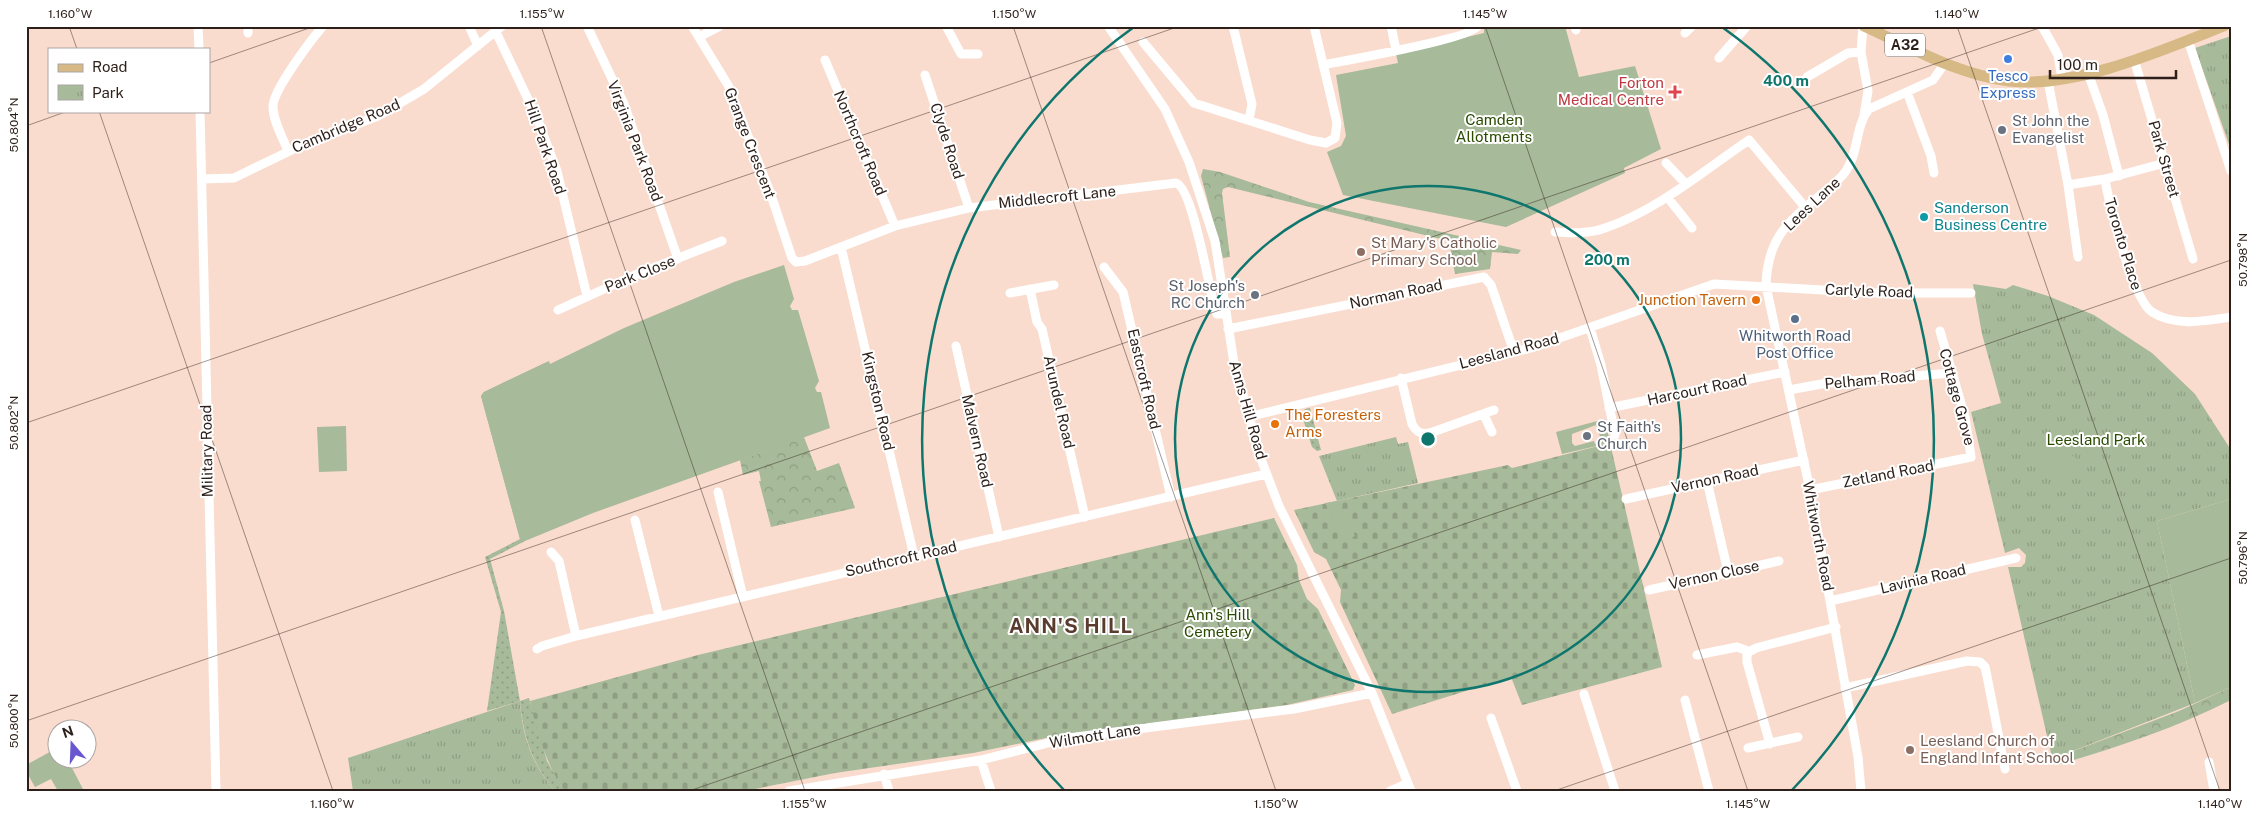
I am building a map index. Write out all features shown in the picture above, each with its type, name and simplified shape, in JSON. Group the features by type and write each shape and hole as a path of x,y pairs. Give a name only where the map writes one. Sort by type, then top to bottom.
{"main road":[{"name":"A32","path":"1864,26 1946,63 2002,80 2048,81 2088,73 2134,59 2224,26"}],"street":[{"path":"198,26 199,48"},
{"path":"288,151 273,111 274,99 302,54 323,26"},
{"path":"469,26 478,46"},
{"name":"Virginia Park Road","path":"586,26 624,104 678,258"},
{"name":"Grange Crescent","path":"692,26 728,85 770,192 792,258 798,263"},
{"path":"699,37 720,26"},
{"path":"946,26 961,54 978,54"},
{"name":"Anns Hill Road","path":"1108,26 1153,90 1178,136 1210,221 1219,261 1228,329 1248,417 1266,474 1279,506 1372,693 1410,787"},
{"path":"1233,26 1252,104 1249,120"},
{"path":"1143,42 1194,104 1326,143 1335,138 1337,123 1314,26"},
{"path":"1391,26 1396,50"},
{"path":"1685,33 1692,26"},
{"path":"1719,58 1747,26"},
{"path":"1864,26 1860,52 1868,91 1874,102 1882,102"},
{"path":"2042,26 2058,55 2062,79"},
{"path":"1323,65 1471,32 1478,27"},
{"name":"Cambridge Road","path":"202,179 232,178 288,151 378,116 424,89 499,29"},
{"name":"Hill Park Road","path":"499,29 534,110 557,171 587,296"},
{"path":"2188,40 2231,171"},
{"path":"1807,78 1848,54 1860,52"},
{"name":"Park Street","path":"2134,59 2193,259"},
{"name":"Northcroft Road","path":"825,60 895,226"},
{"path":"1863,118 1868,110 1882,102 1907,92 1937,76 1946,63"},
{"path":"2088,73 2103,115 2119,176"},
{"name":"Clyde Road","path":"925,75 969,208"},
{"path":"2048,81 2068,185 2078,258"},
{"name":"Lees Lane","path":"1766,286 1767,262 1772,247 1785,227 1805,207 1832,186 1846,170 1854,153 1868,91"},
{"path":"1907,92 1931,156 1934,173"},
{"name":"Military Road","path":"200,112 216,791"},
{"path":"1555,232 1580,233 1604,228 1668,198 1685,183 1749,140 1805,207"},
{"path":"1666,163 1685,183"},
{"path":"2068,185 2119,176 2165,163"},
{"name":"Toronto Place","path":"2105,179 2130,271 2144,306 2165,318 2181,321 2231,318"},
{"name":"Middlecroft Lane","path":"798,263 895,226 969,208 1015,200 1178,184 1185,194 1194,220 1217,314 1226,314"},
{"path":"1668,198 1692,228"},
{"name":"Park Close","path":"558,310 587,296 722,241"},
{"name":"Kingston Road","path":"841,247 914,556"},
{"name":"Eastcroft Road","path":"1104,267 1123,292 1171,497"},
{"name":"Norman Road","path":"1228,329 1484,277 1491,286 1514,352"},
{"name":"Leesland Road","path":"1248,417 1401,378 1514,352 1590,328 1714,284 1766,286"},
{"path":"1010,293 1054,285"},
{"name":"Carlyle Road","path":"1766,286 1877,293 1971,293"},
{"name":"Whitworth Road","path":"1766,286 1804,460 1836,627 1861,790"},
{"name":"Arundel Road","path":"1030,289 1037,322 1042,329 1085,517"},
{"path":"1590,328 1601,365 1615,436"},
{"name":"Cottage Grove","path":"1940,331 1965,418 1972,452 1971,457 1966,459"},
{"name":"Malvern Road","path":"956,346 999,537"},
{"name":"Harcourt Road","path":"1609,408 1785,372"},
{"name":"Pelham Road","path":"1789,390 1832,382 1952,373"},
{"path":"1401,378 1412,424 1420,433 1430,433 1494,410"},
{"path":"1484,415 1492,432"},
{"name":"Zetland Road","path":"1810,490 1966,459"},
{"name":"Vernon Road","path":"1626,499 1804,460"},
{"name":"Southcroft Road","path":"537,649 576,636 659,616 1266,474"},
{"path":"1707,481 1728,572"},
{"path":"718,492 743,597"},
{"path":"635,520 659,616"},
{"path":"551,552 559,561 576,636"},
{"name":"Lavinia Road","path":"1830,601 2016,558"},
{"name":"Vernon Close","path":"1648,590 1779,561"},
{"path":"1697,655 1737,647 1748,651 1803,634 1836,627"},
{"path":"1748,651 1747,662 1770,744"},
{"path":"1845,688 1967,661 1980,662 1986,671 2005,769"},
{"name":"Wilmott Lane","path":"789,791 884,774 981,760 1068,738 1294,709 1372,693"},
{"path":"1584,694 1615,791"},
{"path":"1685,700 1709,791"},
{"path":"1491,718 1517,791"},
{"path":"1748,748 1798,738"},
{"path":"981,760 991,791"},
{"path":"2209,762 2214,791"},
{"path":"884,774 889,791"},
{"path":"1390,791 1410,787"}],"green space":[{"name":"Camden Allotments","path":"1484,26 1565,26 1579,77 1635,66 1661,149 1624,168 1625,173 1506,227 1343,195 1327,152 1341,146 1346,136 1336,75 1398,63 1396,54 1484,33"},
{"path":"2231,36 2231,150 2195,48"},
{"path":"1203,169 1220,172 1309,202 1521,250 1518,254 1492,252 1490,269 1455,274 1449,241 1228,187 1223,189 1222,193 1230,257 1223,258 1201,176"},
{"path":"784,265 794,299 790,306 792,310 798,310 819,381 815,388 817,392 821,392 830,428 593,513 525,541 520,539 481,396 484,392 549,361 550,364 624,328 734,282"},
{"name":"Leesland Park","path":"1973,284 2006,289 2013,285 2048,296 2094,315 2152,353 2195,394 2231,450 2231,499 2157,521 2195,703 2055,758 2051,753 2008,567 2021,567 2025,563 2026,555 2019,548 2005,553 1971,412 2001,403 1982,334"},
{"path":"549,361 485,397 525,541 490,559 504,611 520,701 487,711 501,612 485,557 520,539 481,396 484,392"},
{"path":"1310,408 1321,450 1317,451 1312,447 1302,416 1305,409"},
{"path":"1605,419 1610,443 1562,454 1556,432","holes":["1596,425 1602,442 1595,444 1594,441 1575,446 1572,443 1572,434"]},
{"path":"346,426 347,471 319,472 317,427"},
{"path":"804,437 817,471 839,463 855,508 771,527 759,481 761,481 759,471 743,475 740,460"},
{"path":"1396,437 1398,444 1408,442 1418,483 1337,501 1319,456"},
{"path":"2045,438 2079,460 2065,480 2032,458"},
{"path":"1610,443 1662,667 1522,705 1511,677 1392,714 1340,602 1341,590 1326,559 1314,552 1294,510 1508,465 1512,468"},
{"path":"2231,499 2231,687 2195,703 2157,521"},
{"path":"1337,501 1355,536 1344,541 1325,503"},
{"name":"Ann's Hill Cemetery","path":"1274,518 1297,565 1299,580 1307,599 1318,609 1355,685 1353,690 1287,705 1046,738 973,753 835,773 745,791 564,791 547,759 536,725 530,701 698,655"},
{"path":"2231,687 2231,700 2188,720 2145,737 2057,765 2055,758 2179,711"},
{"path":"529,698 547,761 564,791 555,791 535,760 526,738 520,701"},
{"path":"520,701 523,726 534,760 555,791 353,791 348,758"},
{"path":"48,753 48,770 73,770 84,791 58,791 51,779 35,787 26,771 26,765"}],"place":[{"name":"Tesco Express","path":"2008,59"},
{"name":"Forton Medical Centre","path":"1675,92"},
{"name":"St John the Evangelist","path":"2002,130"},
{"name":"Sanderson Business Centre","path":"1924,217"},
{"name":"St Mary's Catholic Primary School","path":"1361,252"},
{"name":"St Joseph's RC Church","path":"1255,295"},
{"name":"Junction Tavern","path":"1756,300"},
{"name":"Whitworth Road Post Office","path":"1795,319"},
{"name":"The Foresters Arms","path":"1275,424"},
{"name":"St Faith's Church","path":"1587,436"},
{"name":"Leesland Church of England Infant School","path":"1910,750"}],"district":[{"name":"ANN'S HILL","path":"1071,626"}]}
